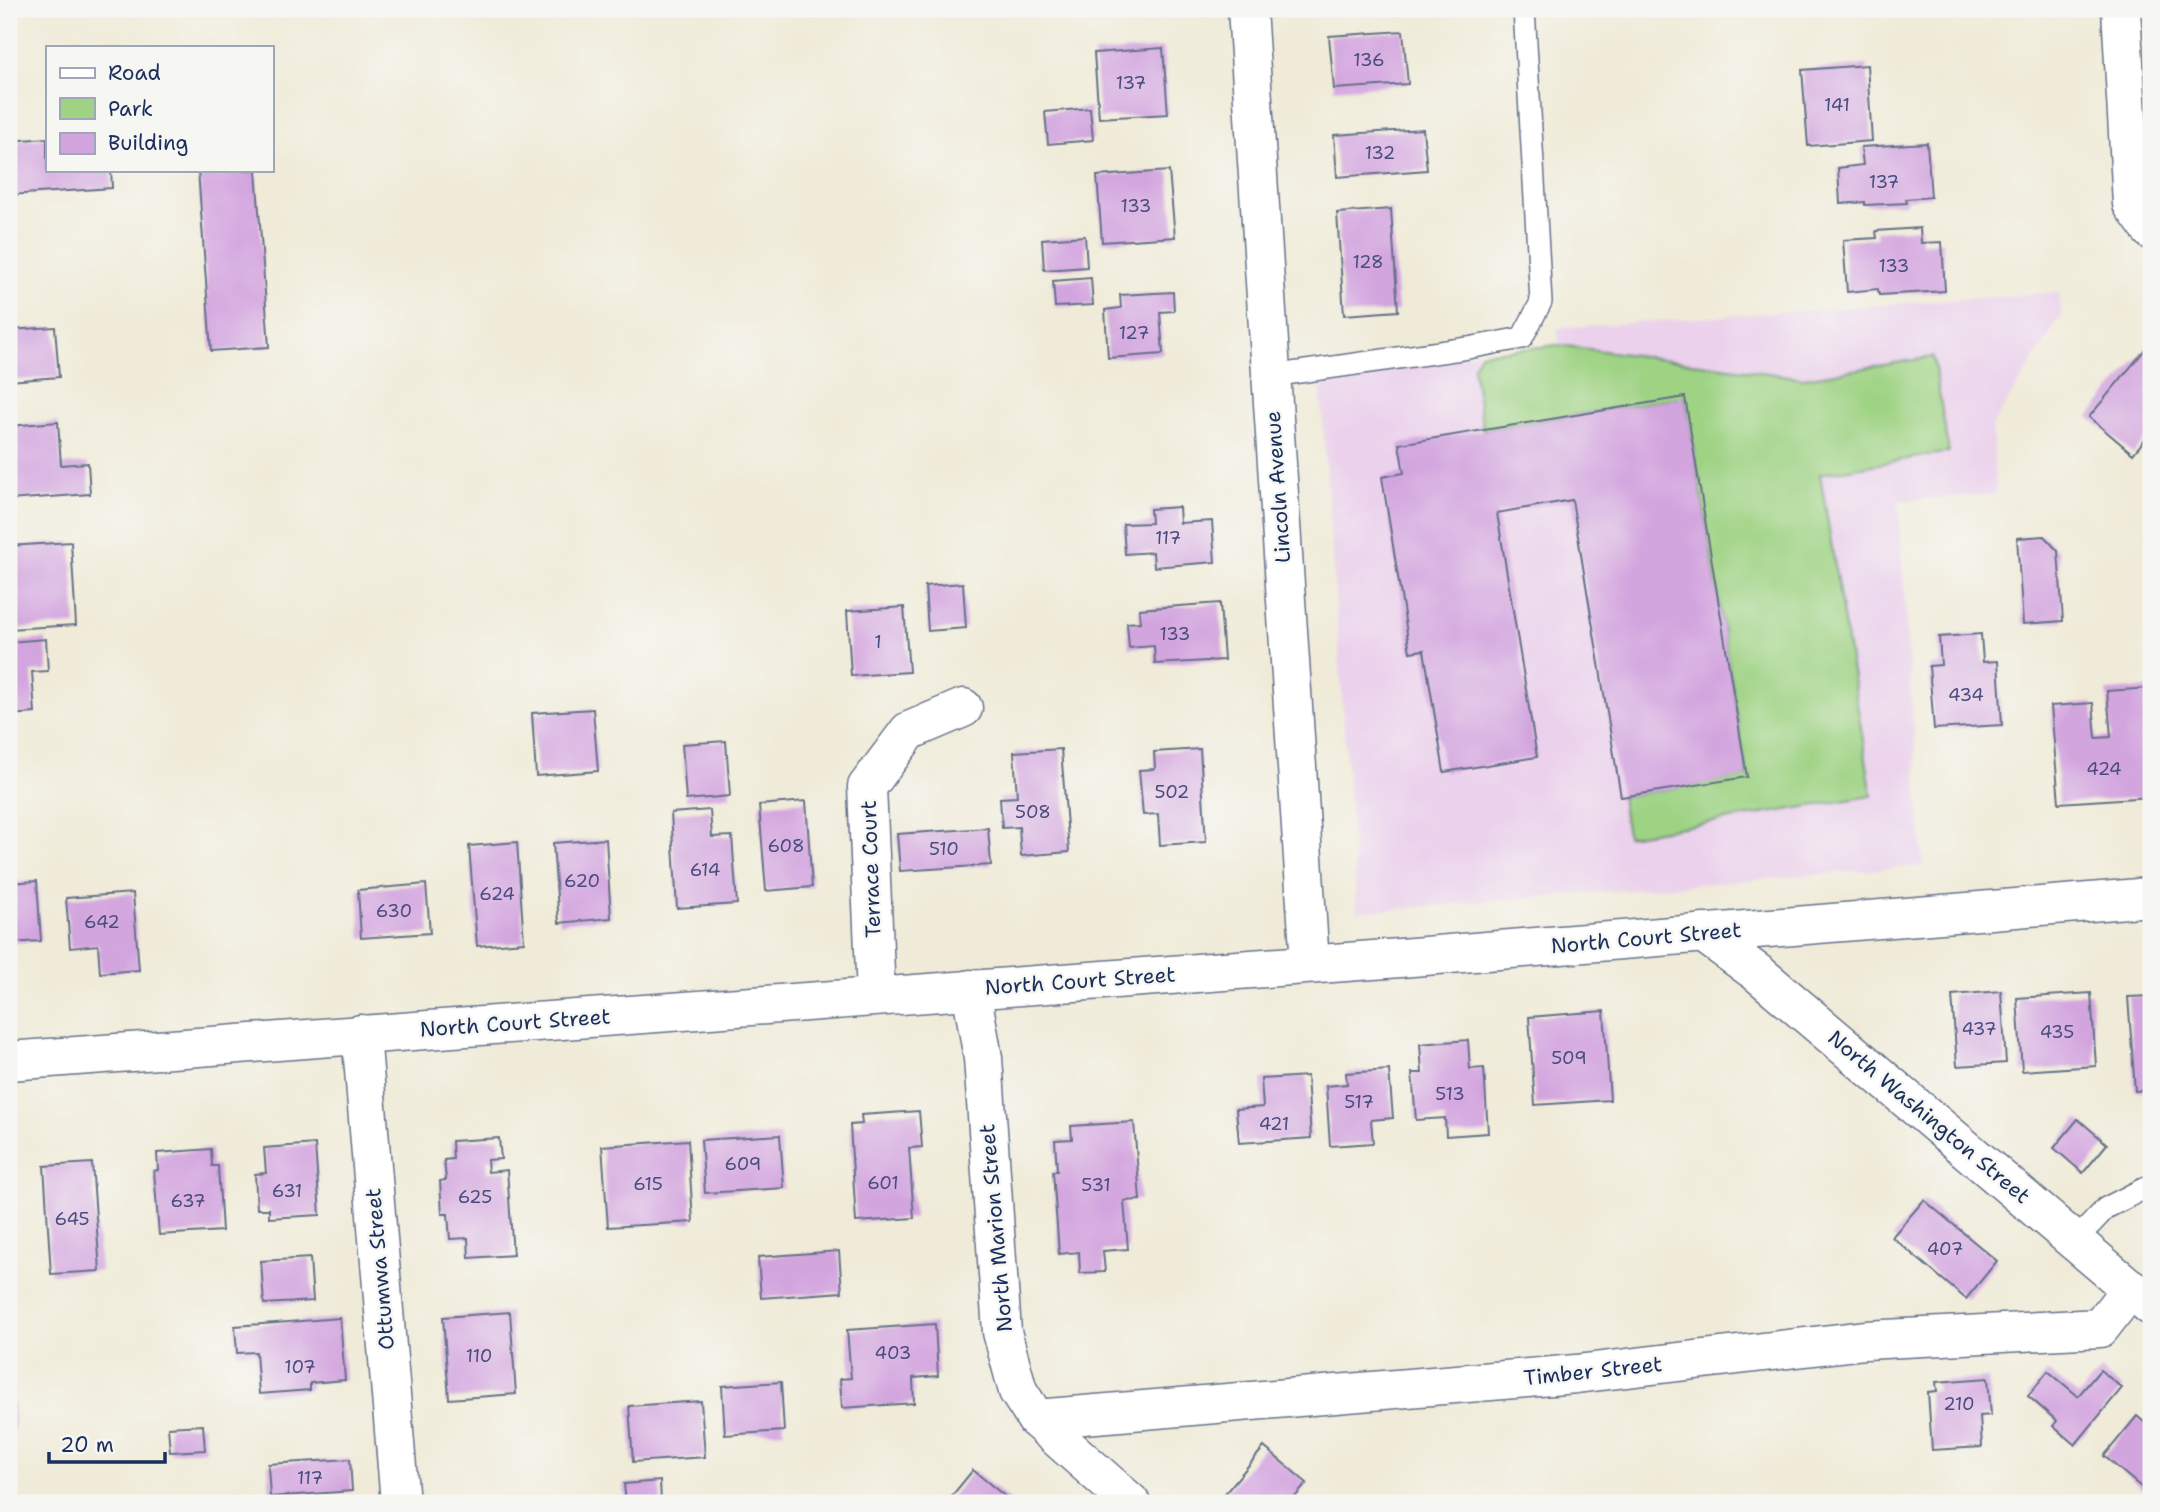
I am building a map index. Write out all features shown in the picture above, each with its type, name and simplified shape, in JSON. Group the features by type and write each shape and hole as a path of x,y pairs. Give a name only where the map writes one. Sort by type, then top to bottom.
{"street":[{"name":"Lincoln Avenue","path":"1247,9 1310,964"},
{"path":"2120,9 2132,204 2151,230"},
{"name":"Terrace Court","path":"876,996 867,787 909,730 963,708"},
{"name":"North Court Street","path":"9,1061 789,1004 2151,897"},
{"name":"North Washington Street","path":"1703,933 1769,982 2141,1297"},
{"name":"North Marion Street","path":"971,989 983,1058 1002,1332 1018,1391 1036,1419 1131,1503"},
{"name":"Ottumwa Street","path":"360,1034 400,1503"},
{"name":"Timber Street","path":"1036,1419 1576,1374 1865,1339 2100,1328 2141,1297"}],"lane":[{"path":"1271,376 1522,338 1541,302 1524,9"},
{"path":"2076,1240 2106,1208 2151,1185"}],"shaded area":[{"path":"2059,292 2061,316 1992,426 1996,494 1898,501 1923,866 1357,912 1319,368 1559,345 1558,328"}],"green space":[{"path":"1559,345 1804,378 1933,357 1949,452 1820,474 1872,796 1627,836 1621,797 1747,776 1685,397 1483,430 1473,367 1480,353"}],"building":[{"path":"1403,31 1408,84 1334,89 1329,36"},
{"path":"1163,48 1168,114 1099,118 1094,53"},
{"path":"1867,65 1872,141 1808,146 1802,70"},
{"path":"1090,108 1093,140 1048,144 1045,112"},
{"path":"1423,129 1427,170 1337,177 1334,135"},
{"path":"46,138 46,172 111,172 112,188 9,195 9,141"},
{"path":"1927,143 1931,197 1906,199 1907,203 1840,204 1838,168 1863,165 1861,147"},
{"path":"1169,171 1175,237 1102,242 1097,176"},
{"path":"198,172 256,172 269,347 211,351"},
{"path":"1391,209 1398,311 1344,315 1337,213"},
{"path":"1920,228 1921,243 1942,242 1945,291 1879,295 1878,289 1847,292 1843,240 1877,238 1876,231"},
{"path":"1085,236 1087,267 1044,270 1042,239"},
{"path":"1091,278 1093,305 1055,307 1053,281"},
{"path":"1173,292 1174,311 1160,312 1163,354 1108,358 1105,310 1121,308 1120,295"},
{"path":"55,327 59,377 9,381 9,330"},
{"path":"2147,347 2151,350 2151,432 2133,454 2089,417"},
{"path":"1685,397 1747,777 1621,797 1572,500 1497,513 1537,757 1444,772 1424,650 1410,652 1382,477 1404,473 1399,444"},
{"path":"58,422 61,465 88,463 90,494 9,500 9,426"},
{"path":"1179,507 1180,523 1212,521 1215,562 1154,567 1153,552 1125,554 1123,524 1151,523 1150,509"},
{"path":"2044,536 2058,551 2063,621 2023,624 2017,538"},
{"path":"71,542 76,625 9,629 9,546"},
{"path":"963,583 966,628 928,631 925,586"},
{"path":"1220,603 1224,660 1155,664 1154,646 1129,648 1127,623 1140,622 1139,609"},
{"path":"904,607 909,672 851,676 847,611"},
{"path":"1981,634 1983,662 1998,661 2002,725 1934,729 1929,666 1941,665 1939,637"},
{"path":"46,639 48,671 32,672 35,713 9,715 9,642"},
{"path":"2151,688 2151,797 2059,803 2051,706 2093,703 2096,738 2111,737 2107,691"},
{"path":"593,709 598,771 536,776 532,713"},
{"path":"726,741 730,796 686,800 682,744"},
{"path":"1061,749 1069,852 1021,856 1019,827 1002,828 1000,798 1017,797 1014,752"},
{"path":"1200,749 1206,842 1160,845 1158,814 1143,815 1139,770 1155,769 1154,752"},
{"path":"806,801 812,887 766,891 759,805"},
{"path":"710,810 712,837 732,836 737,904 677,908 671,813"},
{"path":"988,828 991,865 900,871 897,834"},
{"path":"606,839 611,918 559,923 553,843"},
{"path":"517,842 524,942 477,946 469,846"},
{"path":"37,881 41,941 9,943 9,883"},
{"path":"426,884 430,933 361,938 358,890"},
{"path":"133,893 139,970 100,973 98,945 70,948 66,898"},
{"path":"2001,991 2006,1063 1957,1066 1952,995"},
{"path":"2091,993 2096,1066 2022,1071 2017,998"},
{"path":"2151,996 2151,1090 2135,1091 2128,997"},
{"path":"1604,1011 1610,1100 1535,1105 1529,1017"},
{"path":"1468,1040 1470,1069 1484,1068 1488,1133 1446,1136 1445,1118 1416,1120 1412,1073 1422,1073 1420,1044"},
{"path":"1389,1070 1393,1118 1371,1120 1373,1143 1330,1146 1326,1086 1347,1084 1346,1073"},
{"path":"1307,1076 1311,1138 1239,1143 1236,1109 1263,1107 1261,1079"},
{"path":"919,1111 922,1147 909,1148 914,1218 856,1222 850,1125 862,1124 861,1115"},
{"path":"2078,1119 2107,1144 2083,1173 2054,1148"},
{"path":"1134,1122 1140,1200 1124,1201 1128,1249 1103,1251 1105,1272 1080,1273 1079,1252 1059,1254 1053,1171 1057,1171 1055,1140 1072,1139 1071,1126"},
{"path":"780,1135 784,1188 705,1193 701,1140"},
{"path":"499,1138 501,1159 487,1160 488,1172 507,1170 513,1255 469,1258 468,1238 450,1239 448,1214 442,1214 440,1181 446,1180 444,1160 453,1159 452,1141"},
{"path":"688,1140 693,1222 608,1227 602,1146"},
{"path":"315,1144 320,1215 269,1218 269,1209 257,1209 255,1174 266,1173 264,1148"},
{"path":"211,1149 212,1166 218,1166 222,1231 159,1235 154,1171 158,1170 157,1153"},
{"path":"92,1163 100,1271 51,1274 44,1166"},
{"path":"1924,1200 1997,1261 1966,1299 1892,1237"},
{"path":"839,1251 842,1292 761,1298 758,1257"},
{"path":"310,1258 313,1301 264,1304 261,1261"},
{"path":"510,1312 516,1394 449,1399 443,1317"},
{"path":"340,1318 345,1380 310,1383 310,1390 259,1394 256,1352 237,1353 235,1326"},
{"path":"935,1324 938,1376 913,1378 914,1403 842,1408 840,1379 851,1378 847,1330"},
{"path":"2100,1370 2122,1388 2075,1445 2053,1426 2057,1421 2028,1396 2048,1371 2078,1396"},
{"path":"11,1371 15,1428 9,1428"},
{"path":"1988,1378 1991,1415 1980,1416 1982,1447 1932,1450 1928,1392 1937,1391 1936,1382"},
{"path":"781,1382 784,1431 725,1435 722,1386"},
{"path":"701,1401 705,1457 633,1462 629,1406"},
{"path":"2137,1416 2151,1428 2151,1487 2147,1492 2104,1456"},
{"path":"203,1425 205,1450 170,1452 168,1427"},
{"path":"1264,1447 1307,1483 1290,1503 1217,1503"},
{"path":"350,1459 352,1491 270,1497 268,1464"},
{"path":"973,1470 1013,1503 946,1503"},
{"path":"660,1481 661,1503 626,1503 624,1484"}]}
